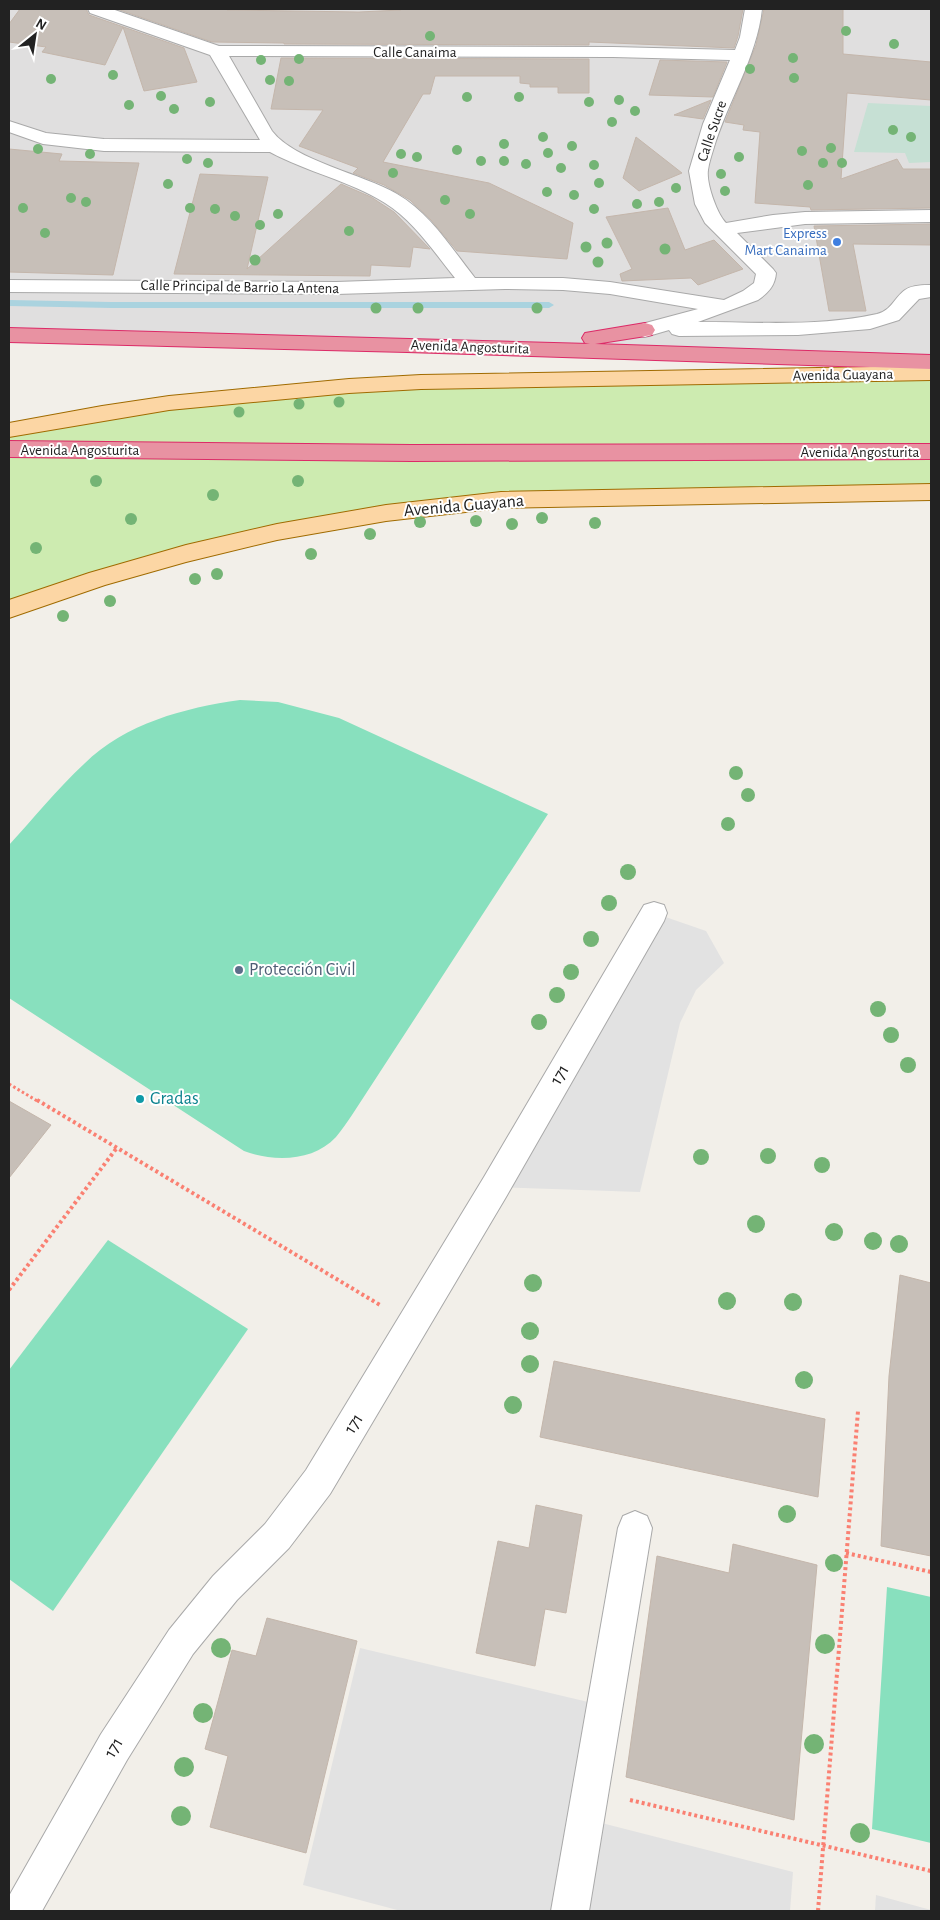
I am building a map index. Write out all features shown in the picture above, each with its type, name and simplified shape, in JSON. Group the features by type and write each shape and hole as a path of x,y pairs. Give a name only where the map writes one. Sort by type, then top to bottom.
{"highway":[{"path":"491,347 579,340 645,330"},
{"name":"Avenida Angosturita","path":"9,334 491,347 931,362"},
{"name":"Avenida Angosturita","path":"9,449 402,452 931,452"}],"main road":[{"name":"Avenida Guayana","path":"9,430 131,408 346,386 421,382 931,373"},
{"name":"Avenida Guayana","path":"9,609 68,588 224,544 368,516 437,507 501,500 931,492"}],"street":[{"name":"Calle Canaima","path":"96,9 217,51 613,52 741,55"},
{"name":"Calle Sucre","path":"645,330 723,306 757,292 766,281 766,273 715,222 705,204 698,171 712,124 749,37 754,9"},
{"path":"217,51 264,133 274,146 292,156 373,188 407,210 428,232 470,284"},
{"path":"9,126 44,138 104,145 274,146"},
{"path":"722,230 773,220 931,216"},
{"name":"Calle Principal de Barrio La Antena","path":"9,286 336,288 470,284 562,284 610,288 723,306"},
{"path":"645,330 752,329 830,326 868,322 894,315 911,294 931,291"},
{"name":"171","path":"21,1911 114,1747 181,1642 224,1588 277,1536 318,1482 413,1325 654,913"},
{"path":"570,1911 635,1528"}],"path":[{"path":"9,1084 413,1325"},
{"path":"9,1290 116,1149"},
{"path":"818,1911 858,1411"},
{"path":"846,1553 931,1572"},
{"path":"590,1790 931,1871"}],"shaded area":[{"path":"9,9 931,9 931,362 407,345 9,335"},
{"path":"654,913 706,931 724,963 696,990 680,1023 640,1192 495,1187"},
{"path":"360,1648 605,1706 586,1819 793,1872 790,1911 401,1911 303,1885"},
{"path":"876,1895 931,1910 931,1911 875,1911"}],"green space":[{"path":"868,103 931,106 931,162 909,163 905,153 854,152"},
{"path":"931,373 931,492 678,498 368,516 68,588 9,609 9,430 131,408 421,382"},
{"path":"240,700 278,702 339,718 548,814 340,1132 327,1145 316,1151 292,1158 267,1157 244,1151 9,998 9,845 55,793 84,764 118,738 137,728 177,713"},
{"path":"108,1240 248,1329 53,1611 9,1579 9,1370"},
{"path":"887,1587 931,1597 931,1843 872,1829"}],"building":[{"path":"20,9 86,9 89,15 184,48 197,82 144,91 123,27 105,65 42,52 46,47 9,42 9,24"},
{"path":"117,9 359,12 402,9 743,9 734,48 589,42 589,45 212,42"},
{"path":"764,9 843,9 843,54 931,62 931,100 847,93 841,179 897,159 903,169 931,169 931,208 811,210 810,207 755,203 760,132 743,130 744,125 725,122 756,45"},
{"path":"281,58 589,59 589,93 558,93 558,87 530,87 530,84 520,83 520,76 435,76 430,94 423,94 383,162 489,183 573,223 567,259 457,251 431,220 410,200 384,185 353,173 358,168 299,146 323,110 271,109"},
{"path":"660,60 727,62 713,97 649,95"},
{"path":"711,100 703,119 674,115"},
{"path":"636,137 682,173 639,191 623,178"},
{"path":"9,149 62,154 59,161 139,163 113,275 9,272"},
{"path":"200,174 268,177 247,269 341,184 371,197 394,212 430,249 413,247 410,267 371,265 370,276 174,274"},
{"path":"668,208 685,250 714,240 743,269 698,285 691,278 622,281 620,274 632,269 606,217"},
{"path":"931,224 931,245 853,244 866,311 829,311 814,226"},
{"path":"9,1101 51,1125 9,1178"},
{"path":"900,1275 931,1283 931,1556 881,1546 889,1376"},
{"path":"554,1361 825,1419 818,1497 540,1437"},
{"path":"536,1505 582,1515 566,1613 545,1609 535,1666 476,1653 498,1541 529,1548"},
{"path":"733,1544 817,1565 794,1820 626,1777 657,1556 729,1573"},
{"path":"267,1618 357,1641 306,1853 210,1827 228,1756 205,1749 232,1650 256,1656"}],"waterway":[{"path":"9,303 111,305 549,305"}],"place":[{"name":"Express Mart Canaima","path":"837,242"},
{"name":"Protección Civil","path":"239,970"},
{"name":"Gradas","path":"140,1099"}]}
